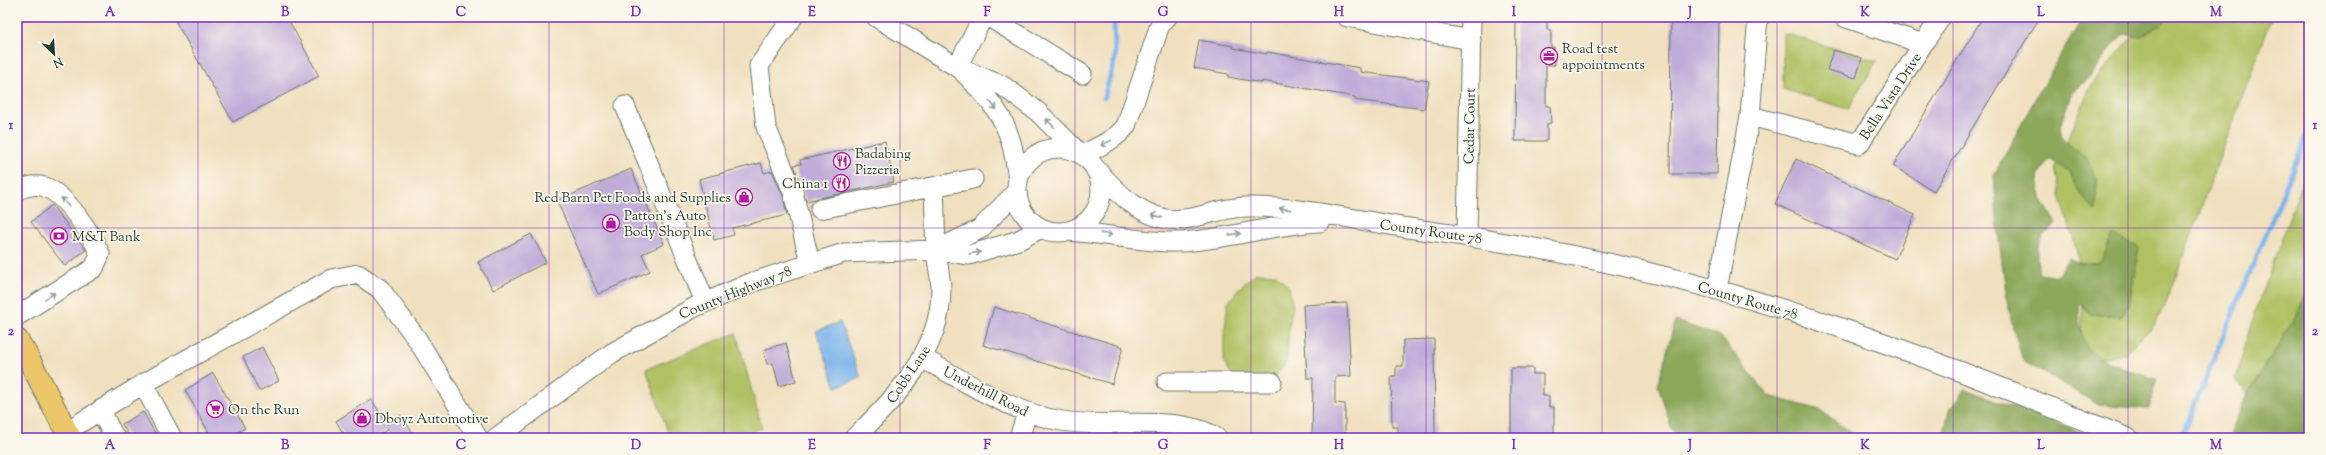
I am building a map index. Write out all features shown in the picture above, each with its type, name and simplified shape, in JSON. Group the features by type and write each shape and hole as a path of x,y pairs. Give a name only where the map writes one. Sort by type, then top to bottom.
{"main road":[{"path":"17,340 69,434"}],"street":[{"path":"793,17 759,66 766,127 793,192 810,263"},
{"path":"876,17 957,67 1003,86 1038,112 1096,169 1101,182 1101,195 1098,208 1080,227 1067,231 1054,231 1041,228 1024,213 1017,186 1011,138 999,112 957,67"},
{"path":"957,67 983,17"},
{"path":"989,17 1082,74"},
{"path":"1017,186 1022,170 1030,159 1040,152 1052,148 1065,148 1080,153 1109,141 1120,134 1126,127 1160,24 1167,17"},
{"path":"1347,17 1471,40"},
{"name":"Cedar Court","path":"1467,235 1471,17"},
{"path":"1717,290 1750,116 1758,17"},
{"name":"Bella Vista Drive","path":"1750,116 1859,144 1923,44 1844,17"},
{"path":"1923,44 1942,17"},
{"path":"625,106 705,302"},
{"name":"County Route 78","path":"1096,169 1116,191 1132,204 1150,214 1168,219 1180,220 1223,208 1244,206 1280,208 1351,220 1467,235 1596,261 1717,290 1837,327 1906,351 2128,438"},
{"path":"820,209 973,179"},
{"path":"17,190 26,187 44,186 62,198 95,243 100,254 94,268 17,316"},
{"name":"County Highway 78","path":"936,250 980,229 1017,186"},
{"name":"Cobb Lane","path":"854,438 898,394 922,358 932,337 941,290 936,250 934,187"},
{"name":"County Route 78","path":"1067,231 1094,232 1154,241 1178,242 1199,240 1301,222 1351,220"},
{"name":"County Highway 78","path":"496,438 612,352 667,321 705,302 752,282 844,253 936,250 969,255 1019,240 1041,228"},
{"path":"69,434 100,410 143,384 331,279 358,274 380,289 417,339 478,438"},
{"name":"Underhill Road","path":"922,358 1027,413 1083,424 1187,425 1207,432 1217,438"},
{"path":"1167,382 1272,382"},
{"path":"143,384 172,438"},
{"path":"100,410 115,438"},
{"path":"1019,438 1027,413"}],"green space":[{"path":"2083,17 2169,17 2162,24 2139,37 2123,34 2110,48 2091,76 2071,94 2060,126 2062,138 2087,159 2097,178 2096,212 2080,194 2069,171 2049,159 2038,177 2041,198 2056,224 2044,236 2038,246 2037,257 2039,273 2057,276 2069,258 2080,264 2100,262 2114,235 2139,248 2129,305 2121,317 2090,314 2080,303 2079,320 2081,333 2085,344 2095,354 2129,371 2156,379 2149,409 2099,405 2023,361 2009,314 1998,233 1994,175 2035,99"},
{"path":"2149,17 2272,17 2164,308 2151,328 2126,353 2086,361 2081,339 2084,283 2074,241 2060,195 2055,167 2092,84"},
{"path":"1783,33 1877,61 1848,109 1783,89"},
{"path":"2309,164 2309,431 2249,395 2236,379 2250,327"},
{"path":"1256,273 1276,274 1289,287 1293,307 1289,325 1287,362 1268,385 1232,377 1224,361 1224,335 1228,303 1239,288"},
{"path":"2309,290 2309,438 2237,438 2230,435 2246,397 2294,319"},
{"path":"1675,321 1720,336 1769,396 1820,410 1859,438 1678,438 1671,427 1658,385"},
{"path":"736,333 762,428 734,438 670,438 646,369"},
{"path":"1965,389 2097,438 1943,438 1949,409"}],"water":[{"path":"840,322 861,378 836,387 816,331"}],"building":[{"path":"173,17 287,17 319,76 233,122"},
{"path":"1516,17 1547,17 1547,30 1551,30 1551,47 1554,47 1555,65 1546,65 1546,106 1550,106 1551,123 1547,124 1547,141 1515,141"},
{"path":"1671,17 1719,17 1717,174 1670,174"},
{"path":"1983,17 2040,17 1934,191 1893,166"},
{"path":"1199,40 1267,54 1267,52 1360,68 1360,72 1429,81 1424,109 1355,100 1355,97 1262,81 1262,83 1228,77 1228,74 1194,68"},
{"path":"1833,50 1862,58 1856,78 1827,70"},
{"path":"885,141 894,182 806,201 794,165 801,164 800,160"},
{"path":"1796,159 1915,215 1895,259 1775,204"},
{"name":"Red Barn Pet Foods and Supplies","path":"761,163 764,173 772,171 783,195 787,215 732,228 734,235 714,240 699,179"},
{"name":"Patton's Auto Body Shop Inc","path":"631,169 664,244 642,254 650,271 598,294 557,201"},
{"name":"M&T Bank","path":"52,205 86,250 65,266 31,222"},
{"path":"531,234 546,262 493,290 478,262"},
{"path":"1347,303 1351,376 1335,377 1335,403 1345,404 1345,438 1312,438 1313,378 1307,378 1303,305"},
{"path":"994,307 1123,347 1112,384 983,345"},
{"path":"1434,339 1435,438 1398,438 1398,427 1392,427 1391,376 1396,376 1396,366 1403,366 1403,340"},
{"path":"786,343 796,381 779,386 773,363 767,364 763,350"},
{"path":"262,347 279,381 259,391 243,357"},
{"path":"1511,368 1533,368 1533,374 1543,374 1543,396 1549,396 1549,407 1554,407 1554,438 1511,438"},
{"name":"On the Run","path":"213,373 245,428 228,438 212,438 185,390"},
{"name":"Dboyz Automotive","path":"371,399 387,424 401,415 416,438 394,438 388,429 375,438 346,438 336,421"},
{"path":"143,412 158,438 130,438 122,424"}],"waterway":[{"path":"1104,98 1115,58 1114,17"},
{"path":"2181,438 2309,131"}],"place":[{"name":"Road test appointments","path":"1549,56"},
{"name":"Badabing Pizzeria","path":"842,161"},
{"name":"China 1","path":"841,183"},
{"name":"Red Barn Pet Foods and Supplies","path":"744,197"},
{"name":"Patton's Auto Body Shop Inc","path":"611,223"},
{"name":"M&T Bank","path":"59,236"},
{"name":"On the Run","path":"215,409"},
{"name":"Dboyz Automotive","path":"362,418"}]}
